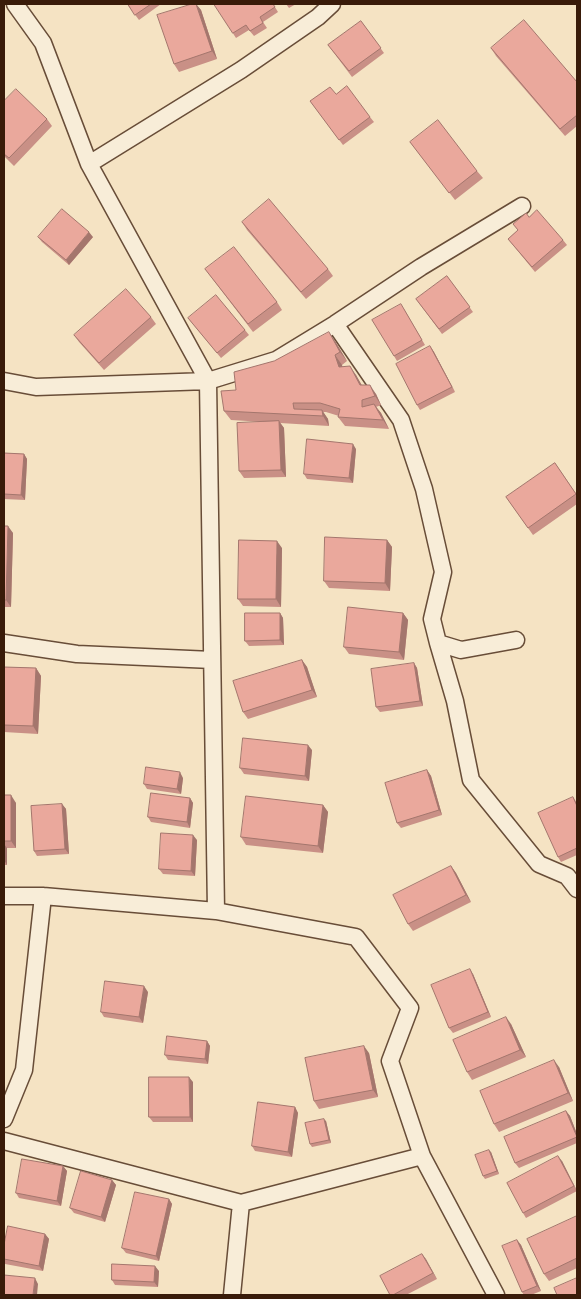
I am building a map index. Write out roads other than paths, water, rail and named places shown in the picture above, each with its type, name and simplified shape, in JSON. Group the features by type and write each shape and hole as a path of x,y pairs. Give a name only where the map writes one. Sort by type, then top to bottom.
{"street":[{"path":"15,4 43,43 89,164 208,381 216,911"},
{"path":"89,164 241,70 318,17 332,4"},
{"path":"4,381 36,387 208,381 276,360 335,324 421,267 522,206"},
{"path":"335,324 402,420 421,480 443,572 432,619 455,701 471,780 539,864 567,876 577,889"},
{"path":"438,643 461,650 516,640"},
{"path":"4,643 77,654 212,660"},
{"path":"4,896 43,896 216,911 356,937 410,1008 390,1061 422,1156 496,1295"},
{"path":"4,1119 24,1070 43,896"},
{"path":"4,1141 241,1203 422,1156"},
{"path":"232,1295 241,1203"}]}
